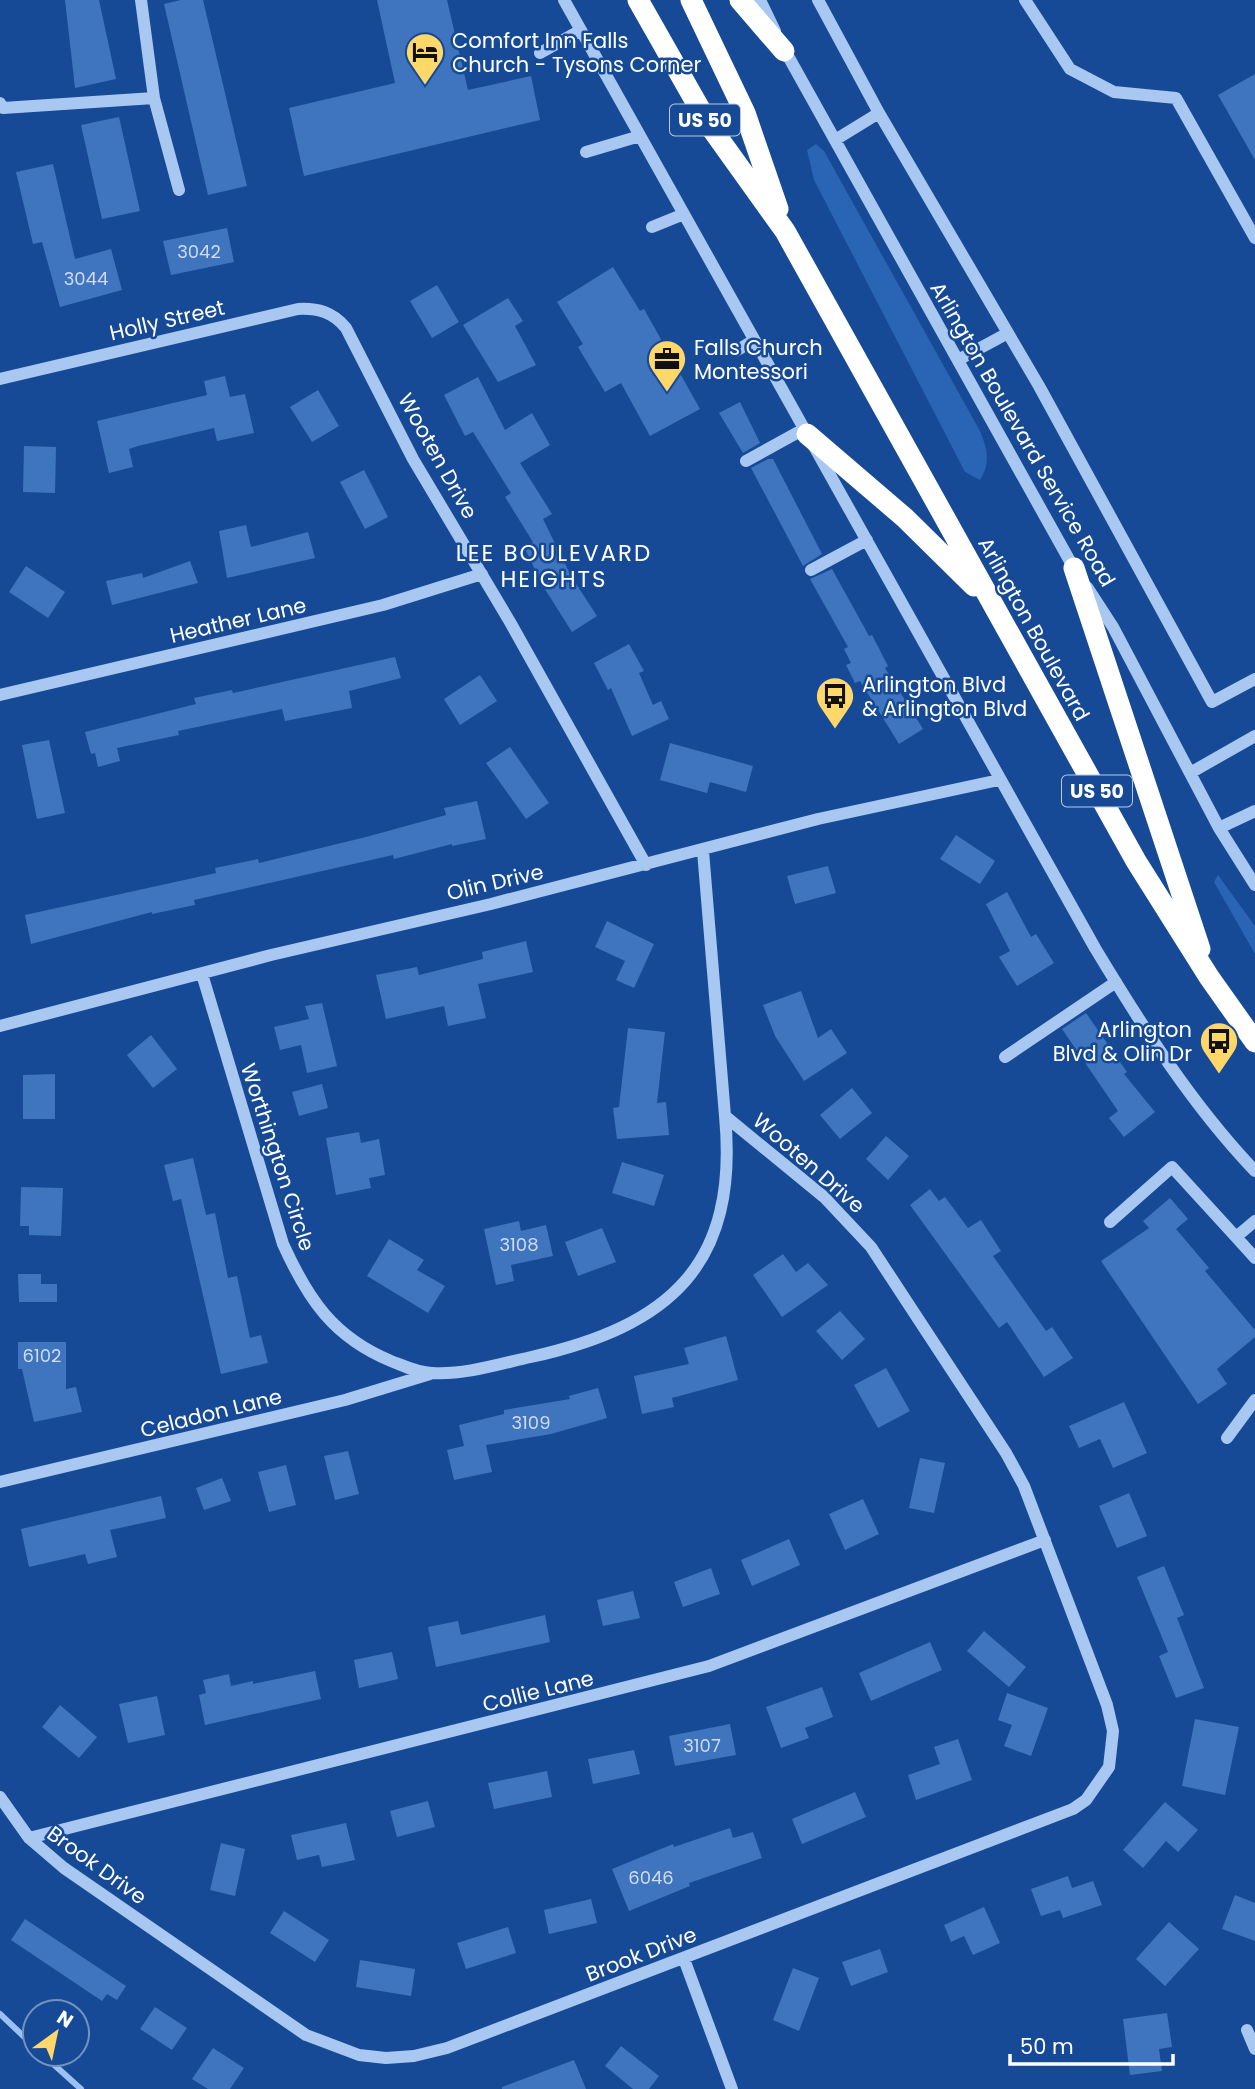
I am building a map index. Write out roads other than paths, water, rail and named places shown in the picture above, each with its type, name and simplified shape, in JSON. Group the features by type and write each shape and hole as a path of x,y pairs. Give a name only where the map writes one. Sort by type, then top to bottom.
{"highway":[{"name":"Arlington Boulevard","path":"638,0 709,125 785,231 1136,861 1209,977 1255,1042"},
{"name":"Arlington Boulevard","path":"691,0 745,113 785,231"},
{"path":"740,0 785,51"},
{"path":"806,432 905,518 990,602"},
{"path":"1074,568 1209,977"}],"street":[{"path":"141,0 153,98 178,190"},
{"path":"564,0 999,780 1116,982 1192,1094 1255,1171"},
{"name":"Arlington Boulevard Service Road","path":"760,0 785,51 1074,568 1114,627 1190,774 1255,885"},
{"path":"817,0 879,113 1008,333 1212,702 1255,679"},
{"path":"1025,0 1070,69 1114,92 1177,98 1255,237"},
{"path":"540,52 581,30"},
{"path":"2,105 153,98"},
{"path":"835,140 879,113"},
{"path":"586,152 640,136"},
{"path":"652,227 684,214"},
{"name":"Holly Street","path":"0,379 298,309 314,308 341,321"},
{"name":"Wooten Drive","path":"341,321 379,387 413,459 482,574 646,865"},
{"path":"958,360 1008,333"},
{"path":"736,351 754,340"},
{"path":"746,461 806,432"},
{"path":"811,570 867,540"},
{"name":"Heather Lane","path":"0,695 383,605 482,574"},
{"path":"1190,774 1255,736"},
{"name":"Olin Drive","path":"0,1026 703,851 818,819 999,780"},
{"path":"1220,828 1255,811"},
{"name":"Wooten Drive","path":"703,851 725,1116 824,1197 871,1247 1006,1453 1024,1486 1045,1540"},
{"name":"Worthington Circle","path":"202,974 279,1231 299,1280 313,1303 356,1342 374,1353 430,1373 462,1372 603,1337 638,1321 665,1303 693,1272 708,1249 718,1224 727,1165 725,1116"},
{"path":"1005,1057 1116,982"},
{"path":"1110,1222 1172,1167 1255,1258"},
{"path":"1236,1237 1255,1221"},
{"name":"Celadon Lane","path":"0,1482 345,1400 430,1373"},
{"path":"1227,1438 1255,1400"},
{"name":"Collie Lane","path":"29,1838 709,1666 1045,1540"},
{"name":"Brook Drive","path":"0,1797 29,1838 64,1868 306,2035 359,2055 414,2056 447,2048 1073,1810 1086,1800 1109,1767 1112,1731 1107,1705 1045,1540"},
{"path":"684,1959 732,2089"},
{"path":"1247,2030 1255,2049"}],"waterway":[{"path":"0,2014 21,2034"},
{"path":"58,2068 81,2089"}],"place":[{"name":"Comfort Inn Falls Church - Tysons Corner","path":"425,86"},
{"name":"Falls Church Montessori","path":"667,393"},
{"name":"Arlington Blvd & Arlington Blvd","path":"835,730"},
{"name":"Arlington Blvd & Olin Dr","path":"1219,1075"}],"district":[{"name":"LEE BOULEVARD HEIGHTS","path":"554,566"}]}
